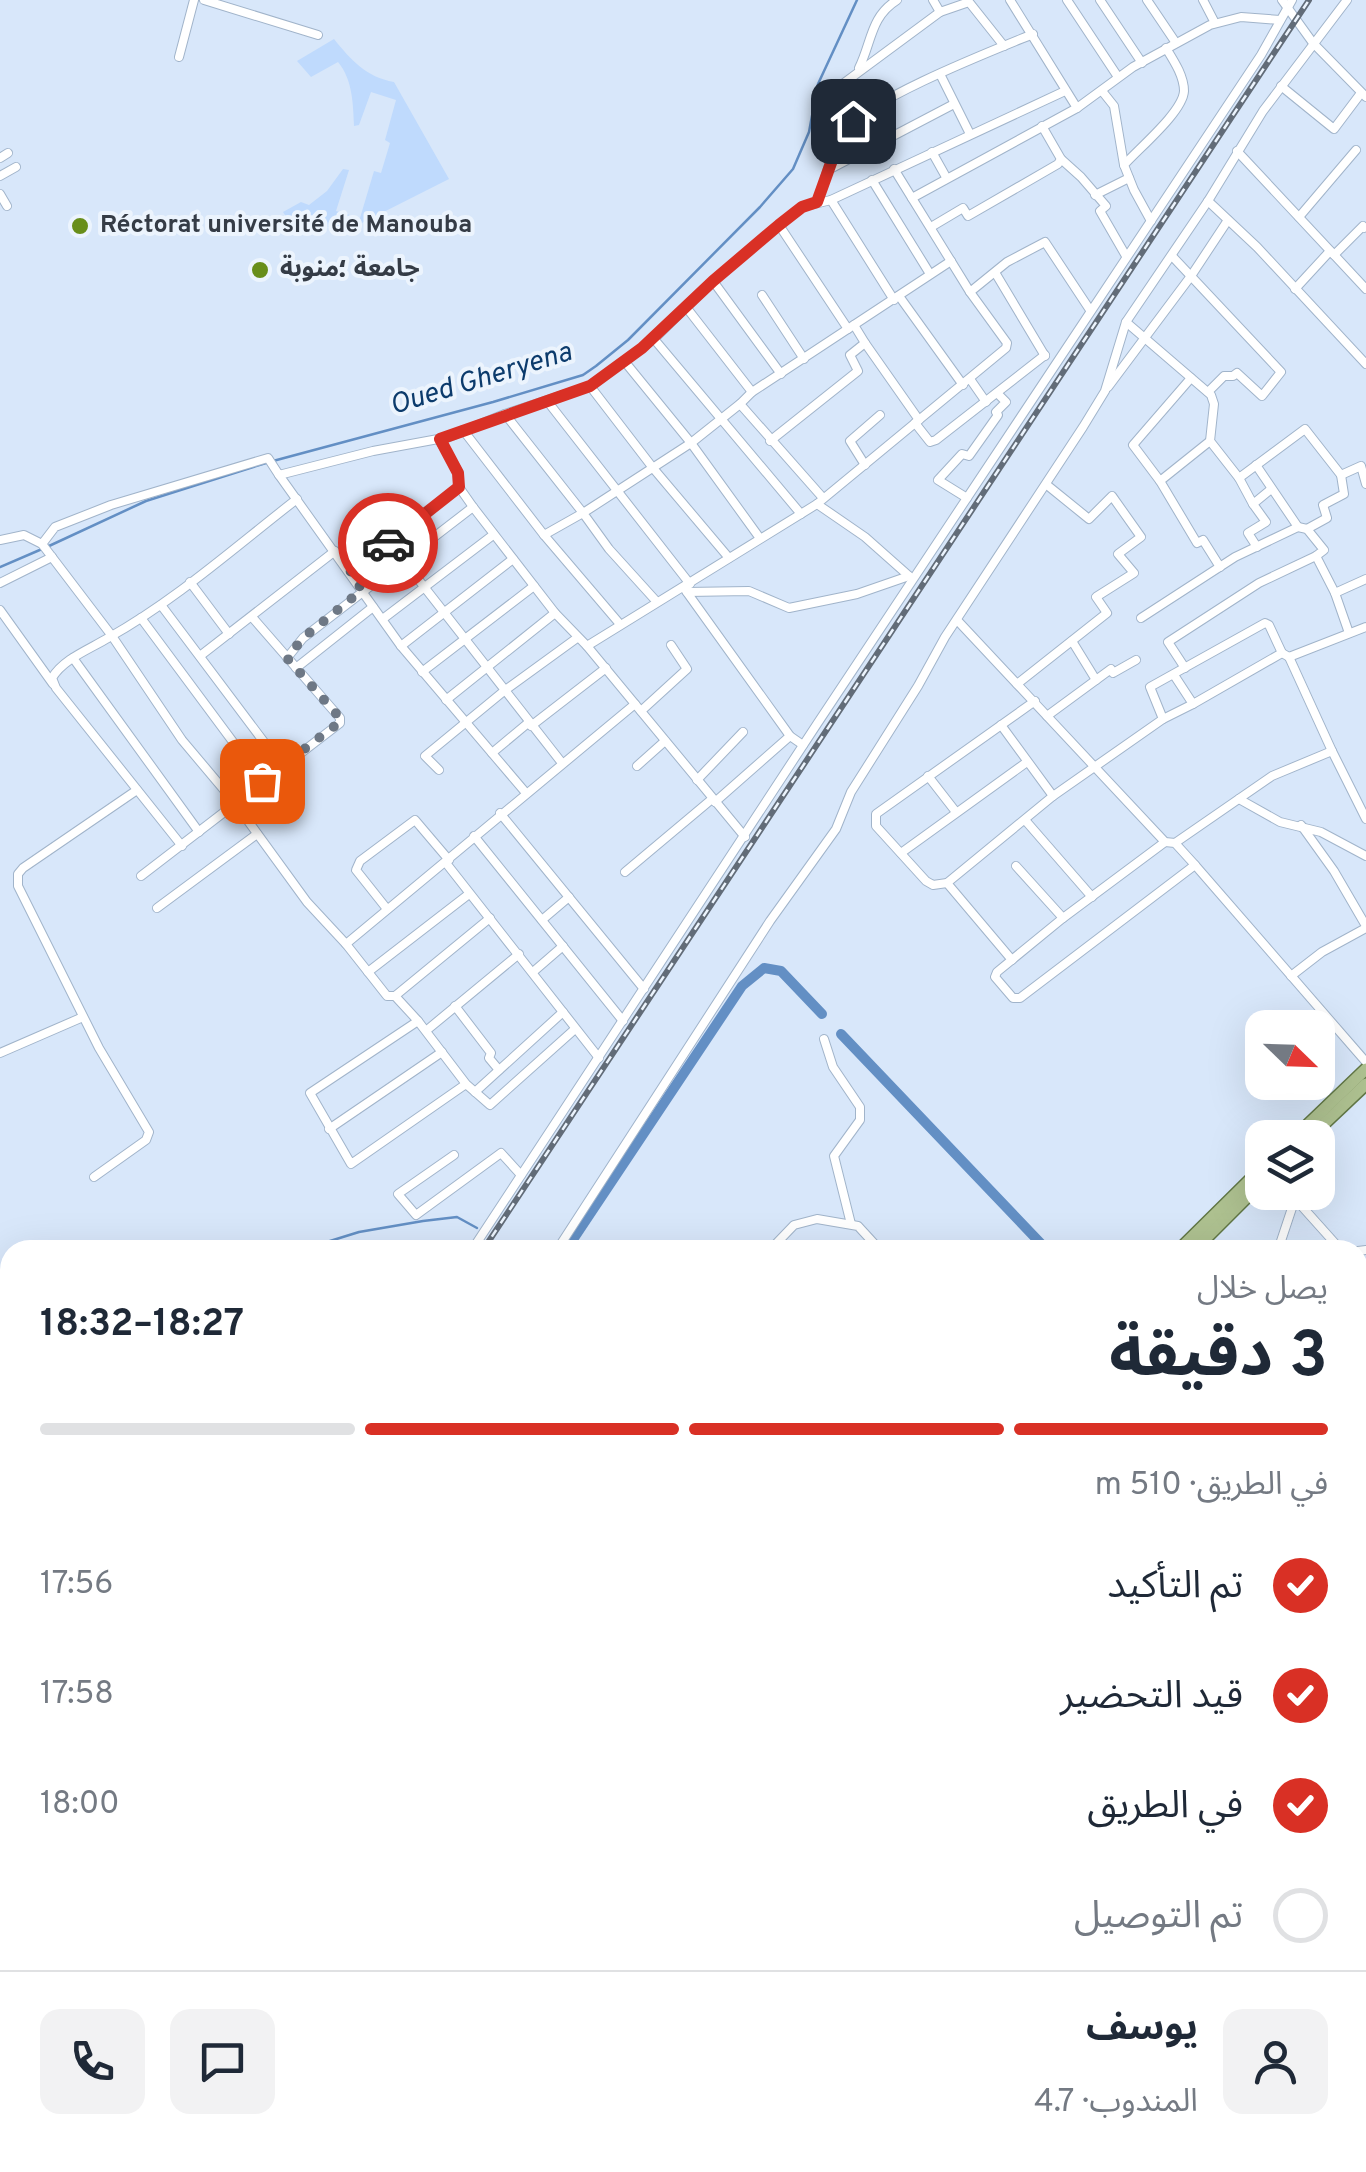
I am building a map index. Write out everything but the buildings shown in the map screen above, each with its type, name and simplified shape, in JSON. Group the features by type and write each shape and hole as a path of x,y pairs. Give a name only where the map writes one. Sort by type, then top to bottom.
{"main road":[{"path":"1313,1120 1366,1069"},
{"path":"1329,1120 1366,1084"},
{"path":"1189,1240 1245,1185"},
{"path":"1204,1240 1245,1199"}],"street":[{"path":"179,57 194,0"},
{"path":"204,0 318,35"},
{"path":"857,73 883,8 897,0"},
{"path":"933,0 940,12"},
{"path":"1010,0 1076,108"},
{"path":"1067,0 1118,77"},
{"path":"1100,0 1142,63"},
{"path":"1147,0 1176,43"},
{"path":"1203,0 1215,23"},
{"path":"1104,391 1126,322 1281,86 1347,0"},
{"path":"845,130 835,99 844,82 940,12 966,1 975,2 1004,46"},
{"path":"1281,86 1334,129 1364,95 1313,43 1287,3"},
{"path":"479,1240 745,837 910,577 967,498 1151,220 1280,20 1287,3"},
{"path":"912,198 1076,108 1118,77 1215,23 1241,16 1280,20"},
{"path":"817,202 845,130 853,121 940,74 1033,34"},
{"path":"1124,165 1182,98 1180,73 1166,48"},
{"path":"940,74 970,134"},
{"path":"279,475 349,456 440,439 590,386 654,339 713,281 802,207 831,200 1066,91"},
{"path":"1102,91 1114,106 1128,178 1151,220"},
{"path":"829,170 954,104"},
{"path":"1042,126 1062,160 1106,206 1100,211 1126,256"},
{"path":"1299,217 1356,150"},
{"path":"1237,151 1366,290"},
{"path":"932,152 946,177"},
{"path":"931,228 963,208 968,216 1062,160"},
{"path":"0,176 16,168"},
{"path":"587,646 686,588 759,537 820,501 1000,354 1006,343 894,169"},
{"path":"1094,194 1128,178"},
{"path":"872,180 930,274"},
{"path":"0,194 7,206"},
{"path":"831,200 897,298 986,402"},
{"path":"1208,201 1366,364"},
{"path":"564,1240 764,930 836,829 851,792 1104,391 1228,220"},
{"path":"779,225 865,343 930,442 1045,356"},
{"path":"1295,289 1365,228"},
{"path":"970,292 1007,262 1046,242 1090,310"},
{"path":"1172,256 1281,372 1262,396 1237,373 1224,376 1208,392"},
{"path":"544,535 691,444 752,392 951,261"},
{"path":"996,274 1053,366"},
{"path":"713,281 781,374"},
{"path":"762,294 804,358"},
{"path":"686,307 752,392"},
{"path":"1126,322 1208,392 1214,404 1210,441 1160,481"},
{"path":"654,339 801,514"},
{"path":"770,441 856,374 859,370 850,355 865,343"},
{"path":"625,362 759,537"},
{"path":"1190,378 1133,445 1160,481 1197,544 1203,540 1220,567"},
{"path":"590,386 729,558"},
{"path":"967,498 938,480 962,454 969,456 998,414 1006,402 998,393"},
{"path":"548,402 619,491 790,736 804,746"},
{"path":"740,404 820,501 910,577"},
{"path":"505,414 609,549 657,602"},
{"path":"866,465 850,441 880,415"},
{"path":"1142,618 1256,547 1326,518 1322,505 1344,494 1341,475 1307,429 1240,478"},
{"path":"464,430 544,535 619,624"},
{"path":"440,439 458,473 459,487 472,507 555,613 606,668 745,837"},
{"path":"1210,441 1240,478 1266,522 1248,533 1256,547"},
{"path":"0,583 47,551 55,527 111,505 270,461 384,618 400,646 526,793"},
{"path":"1252,504 1273,489 1256,465"},
{"path":"1341,475 1363,466 1366,484"},
{"path":"1018,684 1107,613 1096,597 1134,573 1118,554 1141,537 1112,496 1089,519 1047,485"},
{"path":"350,572 459,487"},
{"path":"1185,668 1168,642 1259,583 1324,550 1270,490"},
{"path":"53,684 54,674 74,658 161,604 297,499"},
{"path":"287,658 303,638 472,507"},
{"path":"0,540 24,535 47,551 112,636 182,740 235,803 306,902 387,996 395,996 490,918"},
{"path":"384,618 494,535"},
{"path":"389,542 562,763"},
{"path":"200,656 335,550"},
{"path":"1316,556 1335,593 1348,633"},
{"path":"400,646 513,559"},
{"path":"686,588 750,591 789,608 857,594 910,577"},
{"path":"1335,593 1366,579"},
{"path":"190,582 229,634"},
{"path":"422,672 534,586"},
{"path":"161,604 282,766"},
{"path":"296,668 373,606"},
{"path":"0,610 53,684 182,846"},
{"path":"446,700 555,613"},
{"path":"140,876 341,720 252,616"},
{"path":"141,618 262,781"},
{"path":"957,620 1096,769 1195,866 1366,1062"},
{"path":"1163,718 1150,687 1265,623 1286,656 1366,819"},
{"path":"1034,702 876,814 876,826 926,881 933,885 948,884 1053,796 1163,718 1286,656 1366,627"},
{"path":"439,770 425,756 577,638"},
{"path":"1072,641 1096,680"},
{"path":"346,944 562,763 687,669 671,645"},
{"path":"74,658 199,832"},
{"path":"1046,716 1112,669 1136,660"},
{"path":"492,754 606,668"},
{"path":"1174,675 1192,704"},
{"path":"1001,725 1053,796"},
{"path":"697,780 744,732"},
{"path":"625,872 790,736"},
{"path":"636,766 665,741"},
{"path":"1195,866 1018,999 995,975 1092,896 1170,843 1272,776 1332,751"},
{"path":"901,853 1027,762"},
{"path":"928,776 956,812"},
{"path":"94,1177 146,1140 149,1132 84,1017 18,886 18,874 137,790"},
{"path":"1239,799 1280,822 1301,825 1366,856"},
{"path":"500,813 644,989"},
{"path":"388,909 356,870 360,861 415,820 599,1058"},
{"path":"1025,820 1092,896"},
{"path":"1291,976 1322,952 1366,927 1334,871 1301,825"},
{"path":"157,908 257,834"},
{"path":"474,836 624,1021"},
{"path":"1016,866 1063,918"},
{"path":"948,884 1012,960"},
{"path":"368,972 470,894"},
{"path":"542,920 569,897"},
{"path":"532,972 563,946"},
{"path":"427,1030 518,954"},
{"path":"395,996 486,1103 493,1103 575,1029"},
{"path":"455,1006 491,1052 489,1058 499,1070"},
{"path":"475,1092 563,1012"},
{"path":"0,1053 84,1017"},
{"path":"418,1021 310,1093 351,1164 466,1084"},
{"path":"824,1039 832,1066 860,1107 860,1120 834,1156 851,1224"},
{"path":"329,1129 442,1052"},
{"path":"454,1155 398,1194 416,1215 501,1153 521,1175"},
{"path":"1281,1240 1288,1210"},
{"path":"1305,1210 1332,1240"},
{"path":"780,1240 794,1225 817,1219 858,1226 871,1240"}],"shaded area":[{"path":"334,39 360,66 394,82 449,179 350,229 290,223 283,212 301,202 309,205 327,191 343,169 349,170 336,211 360,218 374,171 381,173 390,143 385,140 396,100 371,92 359,125 354,126 349,85 338,62 311,77 297,61"}],"waterway":[{"name":"Oued Gheryena","path":"273,461 493,402 583,375 596,366 628,340 793,169 809,132 818,84 857,0"},
{"name":"Oued Gheryena","path":"49,546 146,501 266,463"},
{"name":"Oued Gheryena","path":"0,567 42,549"},
{"path":"573,1240 742,986 764,968 781,971 822,1014"},
{"path":"841,1034 1037,1240"},
{"path":"333,1240 359,1232 457,1217 477,1228"}],"railway":[{"path":"490,1240 1309,0"}],"way so far":[{"path":"262,781 340,722 287,658 303,638 362,590 350,572 388,543"}],"place":[{"name":"Réctorat université de Manouba","path":"80,226"},
{"name":"جامعة ؛منوبة","path":"260,270"}],"route":[{"path":"388,543 459,487 460,476 440,439 590,386 625,362 779,225 802,207 817,202 840,138 853,121"}]}
